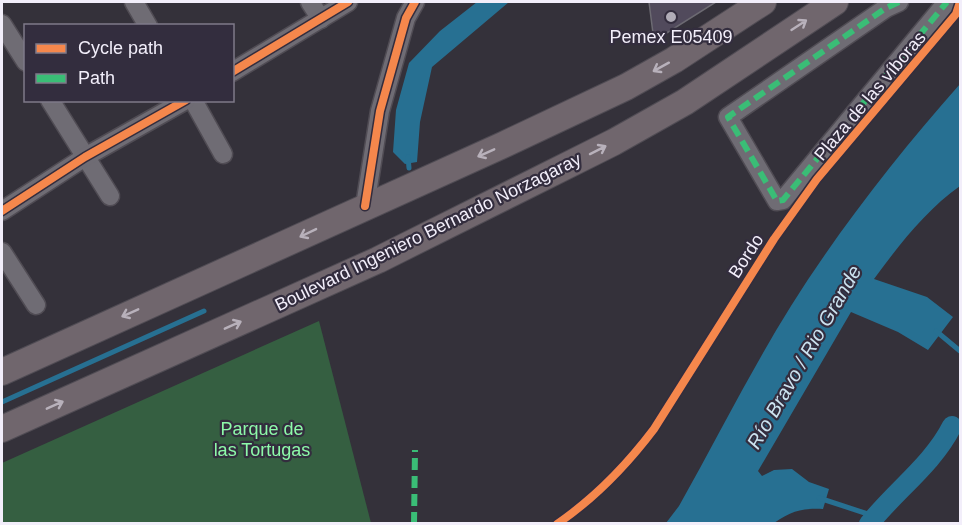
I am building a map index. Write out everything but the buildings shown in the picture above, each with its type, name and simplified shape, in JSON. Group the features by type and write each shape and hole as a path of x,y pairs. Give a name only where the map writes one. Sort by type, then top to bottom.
{"highway":[{"path":"2,372 626,87 674,60 763,2"},
{"name":"Boulevard Ingeniero Bernardo Norzagaray","path":"2,429 389,255 614,142 685,102 835,2"},
{"path":"740,17 760,51"}],"street":[{"path":"134,2 147,24"},
{"path":"310,2 321,19"},
{"path":"234,71 348,2"},
{"path":"364,206 380,111 406,18 415,2"},
{"name":"Plaza de las víboras","path":"899,2 728,117 777,201 783,200 947,2"},
{"path":"2,24 24,59"},
{"path":"51,102 110,196"},
{"path":"2,211 85,157 182,102"},
{"path":"194,102 223,154"},
{"path":"2,252 36,305"}],"green space":[{"name":"Parque de las Tortugas","path":"319,321 371,523 2,523 2,463"}],"water":[{"path":"477,2 509,2 432,67 420,122 417,162 405,164 393,152 396,110 409,63 440,31"},
{"name":"Río Bravo / Rio Grande","path":"960,84 960,186 924,217 874,279 927,297 953,317 928,350 898,332 851,312 758,471 762,476 774,470 792,469 809,482 829,489 823,509 797,511 774,523 666,523 679,506 762,355 810,277 871,192"}],"waterway":[{"path":"408,157 409,168"},
{"path":"2,402 204,311"},
{"path":"936,331 960,351"},
{"path":"869,524 935,453 952,426"},
{"path":"819,498 874,516"}],"marked path":[{"path":"899,2 886,8 728,117 777,201 783,200 947,2"},
{"path":"414,524 415,450"}],"cycle path":[{"path":"234,71 348,2"},
{"path":"365,206 380,111 406,18 415,2"},
{"name":"Bordo","path":"557,524 609,481 654,429 774,239 817,179 956,14 960,2"},
{"path":"2,211 85,157 182,102"}],"place":[{"name":"Pemex E05409","path":"671,17"}]}
